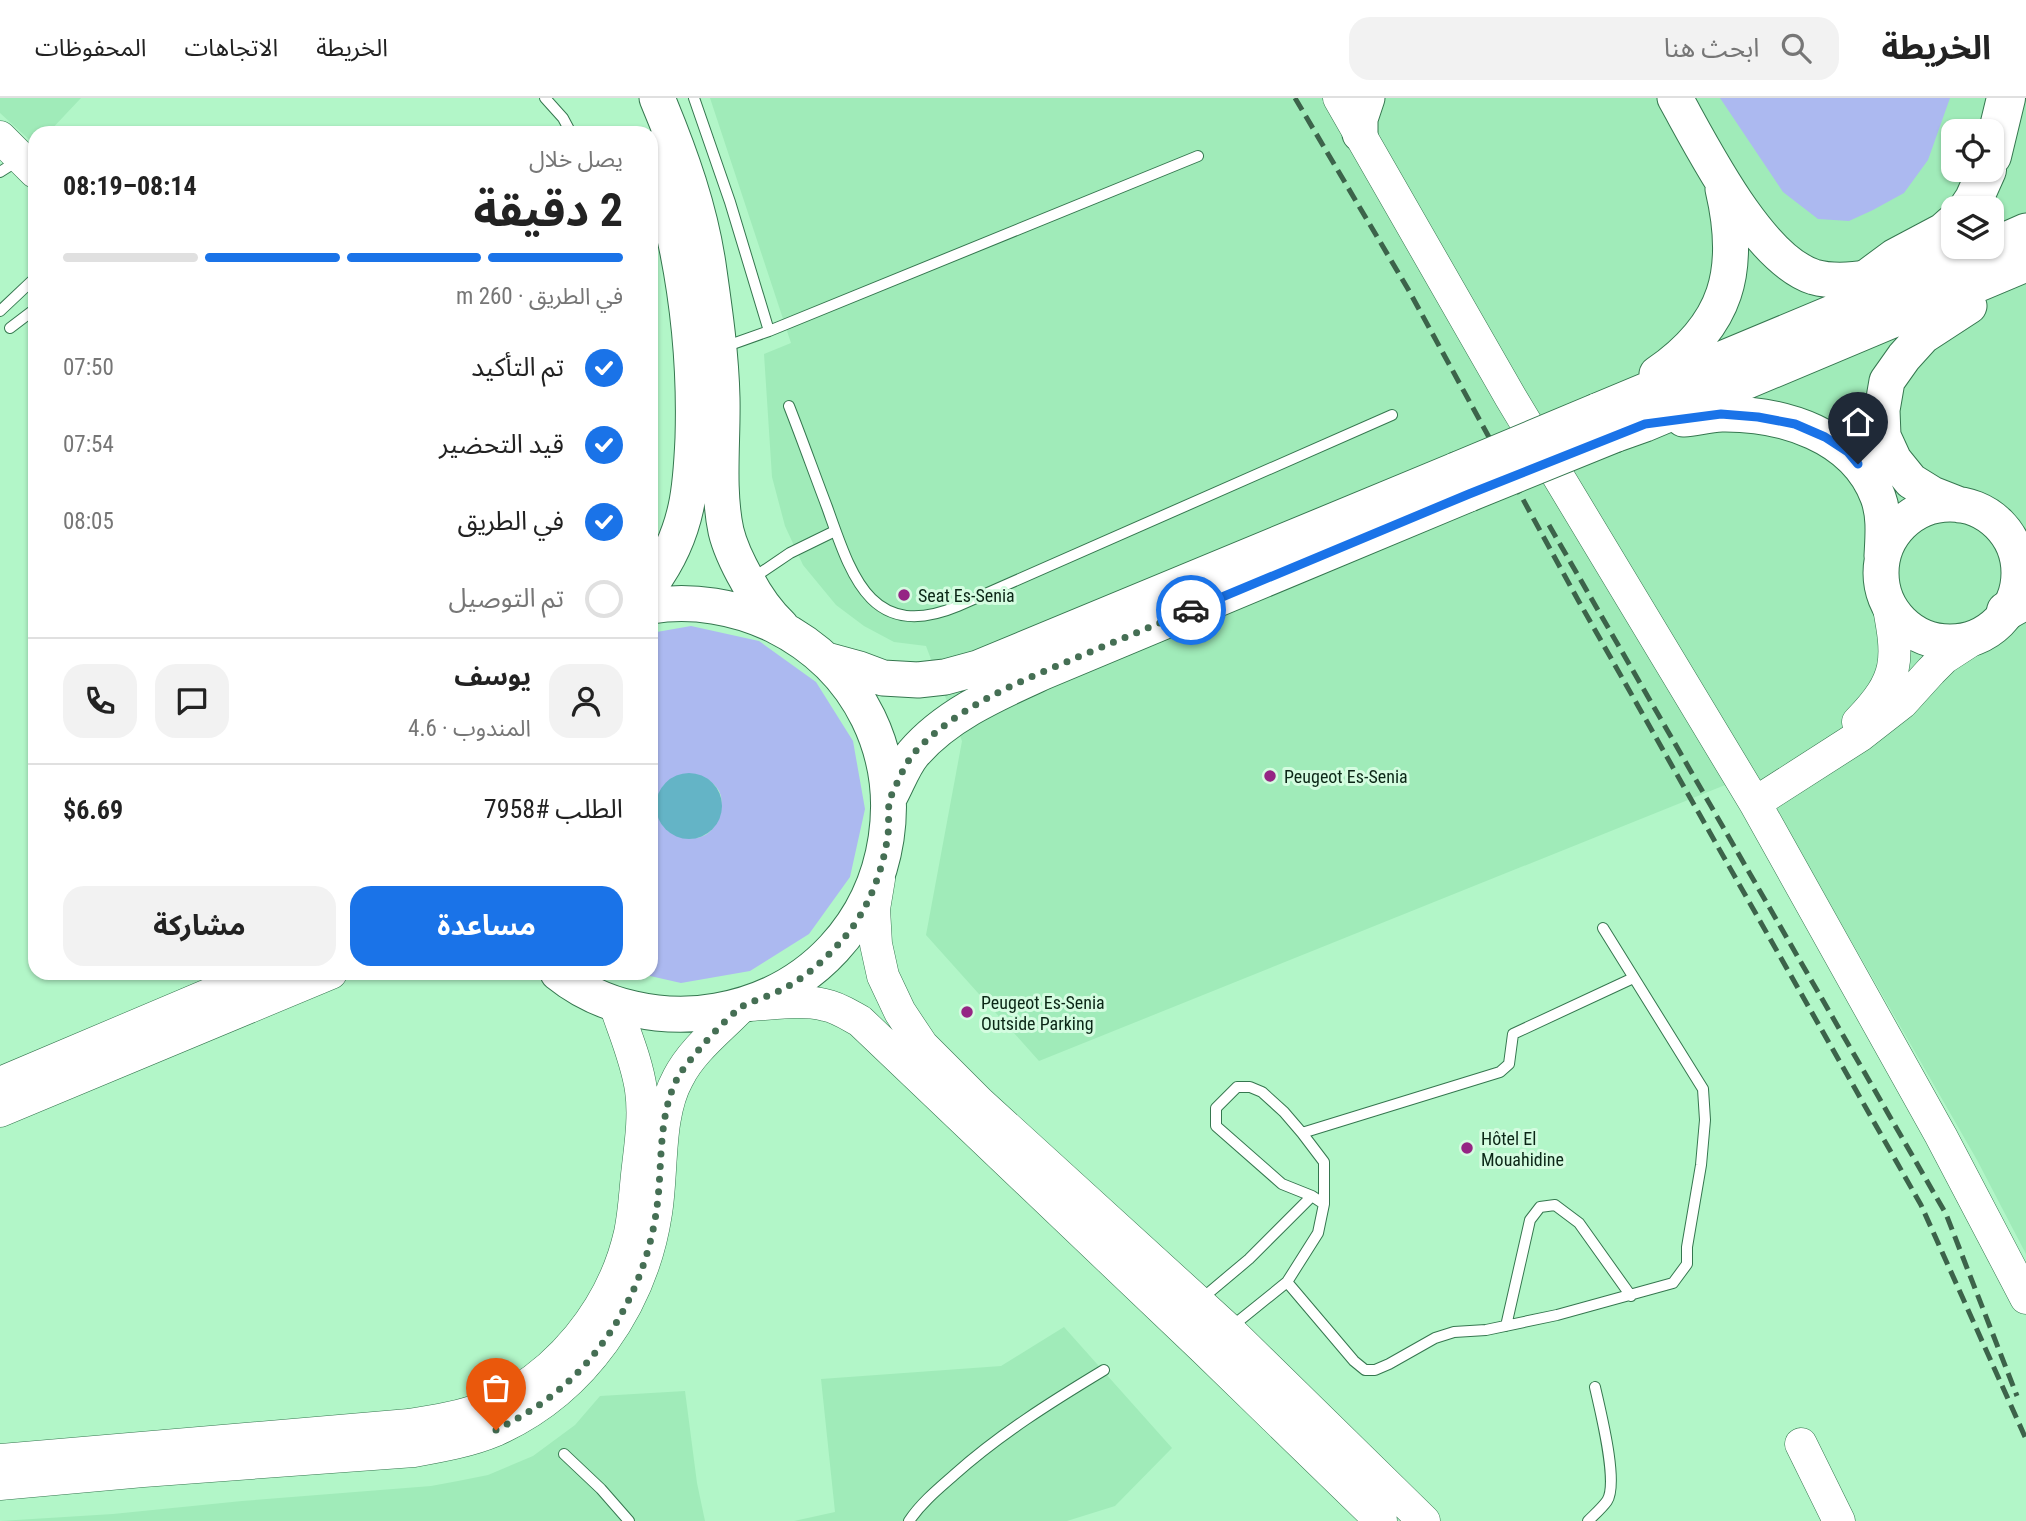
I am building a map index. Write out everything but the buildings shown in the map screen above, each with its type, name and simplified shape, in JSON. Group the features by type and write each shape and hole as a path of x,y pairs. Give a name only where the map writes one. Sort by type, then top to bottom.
{"highway":[{"path":"2001,119 2006,98"},
{"path":"1868,278 1895,258 1941,234"}],"main road":[{"path":"631,98 643,126"},
{"path":"657,98 684,143 709,267 719,349 723,511 726,532 748,582 773,619 826,660 851,690 871,723 884,760 889,798 888,832 874,909 883,976 900,1012 922,1045 979,1102 1198,1302 1216,1339 1381,1521"},
{"path":"1339,98 1511,398 1751,797 1941,1136 2026,1298"},
{"path":"1360,134 1360,119 1367,98"},
{"path":"1675,98 1721,178 1761,236 1791,265 1816,277 1836,280 1868,278 1953,262"},
{"path":"658,574 680,529 687,505 692,457 693,400 681,273 669,209 684,143"},
{"path":"1618,418 1693,344 1721,303 1732,260 1732,240 1721,178"},
{"path":"2004,241 2026,232"},
{"path":"1618,418 1815,320 1960,259"},
{"path":"826,660 883,678 931,678 978,668 1463,482 1618,418 2026,264"},
{"path":"1751,797 1861,735 1883,719 1902,703 1944,658 2005,615 2012,603 2018,582 2018,561 2011,541 1998,524 1981,511 1932,494 1911,481 1894,460 1883,436 1882,410 1887,382 1923,336 1955,313 2026,272"},
{"path":"1815,320 1868,278"},
{"path":"1618,418 1721,414 1795,424 1825,437 1848,452 1868,476 1879,498 1884,523 1881,582 1894,632 1895,650 1893,671 1885,690 1856,725 1751,797"},
{"path":"889,798 912,755 943,726 986,698 1463,482"},
{"path":"1882,560 1887,543 1910,517 1926,508 1943,504 1960,505"},
{"path":"1888,603 1898,618 1911,630 1946,642 1964,640 2005,615"},
{"path":"658,606 694,604 727,608 759,618 789,633"},
{"path":"0,1485 143,1471 414,1451 470,1439 496,1430 547,1399 593,1356 633,1295 652,1239 665,1122 671,1092 686,1064 744,1006 784,989 817,966 845,937 867,903 882,865"},
{"path":"0,1083 243,980"},
{"path":"0,1111 314,980"},
{"path":"569,980 615,1004 657,1014 699,1015 744,1006 799,1003 824,1004 860,1021 1424,1521"},
{"path":"0,1460 436,1421 486,1407 534,1379 554,1364 594,1316 613,1282 630,1233 642,1110 638,1075 615,1004"},
{"path":"1801,1444 1839,1521"}],"lane":[{"path":"545,98 567,126"},
{"path":"694,98 684,143 769,331"},
{"path":"719,349 1198,156"},
{"path":"0,310 28,285"},
{"path":"20,292 25,316"},
{"path":"10,327 28,314"},
{"path":"789,405 855,578 868,597 887,610 911,617 935,615 1392,415"},
{"path":"748,582 790,553 835,531"},
{"path":"1287,1282 1354,1361 1365,1370 1375,1370 1434,1338 1454,1332 1486,1330 1557,1315 1673,1283 1687,1264 1687,1247 1702,1165 1705,1110 1703,1089 1603,928"},
{"path":"1302,1133 1500,1073 1509,1064 1513,1034 1629,981"},
{"path":"1216,1339 1287,1282 1318,1233 1324,1204 1324,1162 1284,1112 1262,1092 1250,1087 1237,1087 1216,1108 1216,1126 1282,1184 1324,1204"},
{"path":"1198,1302 1249,1259 1312,1196"},
{"path":"1506,1326 1530,1220 1540,1207 1555,1205 1579,1223 1631,1296"},
{"path":"909,1521 932,1494 1000,1437 1104,1370"},
{"path":"1588,1521 1609,1499 1609,1448 1595,1387"},
{"path":"564,1454 601,1489 629,1521"}],"shaded area":[{"path":"0,98 81,98 55,126 28,126 28,139 0,113"},
{"path":"710,98 2026,98 2026,1254 1977,1160 1755,773 1039,1061 926,935 962,741 926,646 894,642 864,626 836,605 803,565 785,526 772,477 764,354 791,343"},
{"path":"1720,98 1950,98 1928,160 1904,193 1849,221 1818,219 1783,192"},
{"path":"691,626 759,641 816,682 853,741 865,809 850,877 809,934 750,971 681,983 658,978 658,632","holes":["708,779 718,789 721,799 718,818 709,833 686,838 668,831"]},
{"path":"683,774 695,774 707,779 716,788 721,800 721,812 716,824 707,833 695,838 683,838 671,833 658,816 658,796 662,788 671,779"},
{"path":"1064,1327 1172,1448 1115,1506 1067,1521 794,1521 835,1512 821,1379 1001,1366"},
{"path":"685,1391 697,1483 705,1521 0,1521 113,1514 431,1486 458,1481 488,1475 533,1456 575,1425 600,1396"}],"railway":[{"path":"1295,98 1408,289 1578,600 1921,1205 2026,1439"},
{"path":"1549,525 1946,1214 2017,1396"}],"way so far":[{"path":"496,1430 547,1399 572,1378 608,1336 633,1295 652,1239 667,1107 677,1078 686,1064 741,1007 784,989 817,966 845,937 867,903 882,865 888,832 889,798 912,755 943,726 986,698 1043,671 1191,610"}],"place":[{"name":"Seat Es-Senia","path":"904,595"},
{"name":"Peugeot Es-Senia","path":"1270,776"},
{"name":"Peugeot Es-Senia Outside Parking","path":"967,1012"},
{"name":"Hôtel El Mouahidine","path":"1467,1148"}],"route":[{"path":"1191,610 1645,424 1721,414 1758,417 1795,424 1825,437 1848,452 1858,464"}]}
